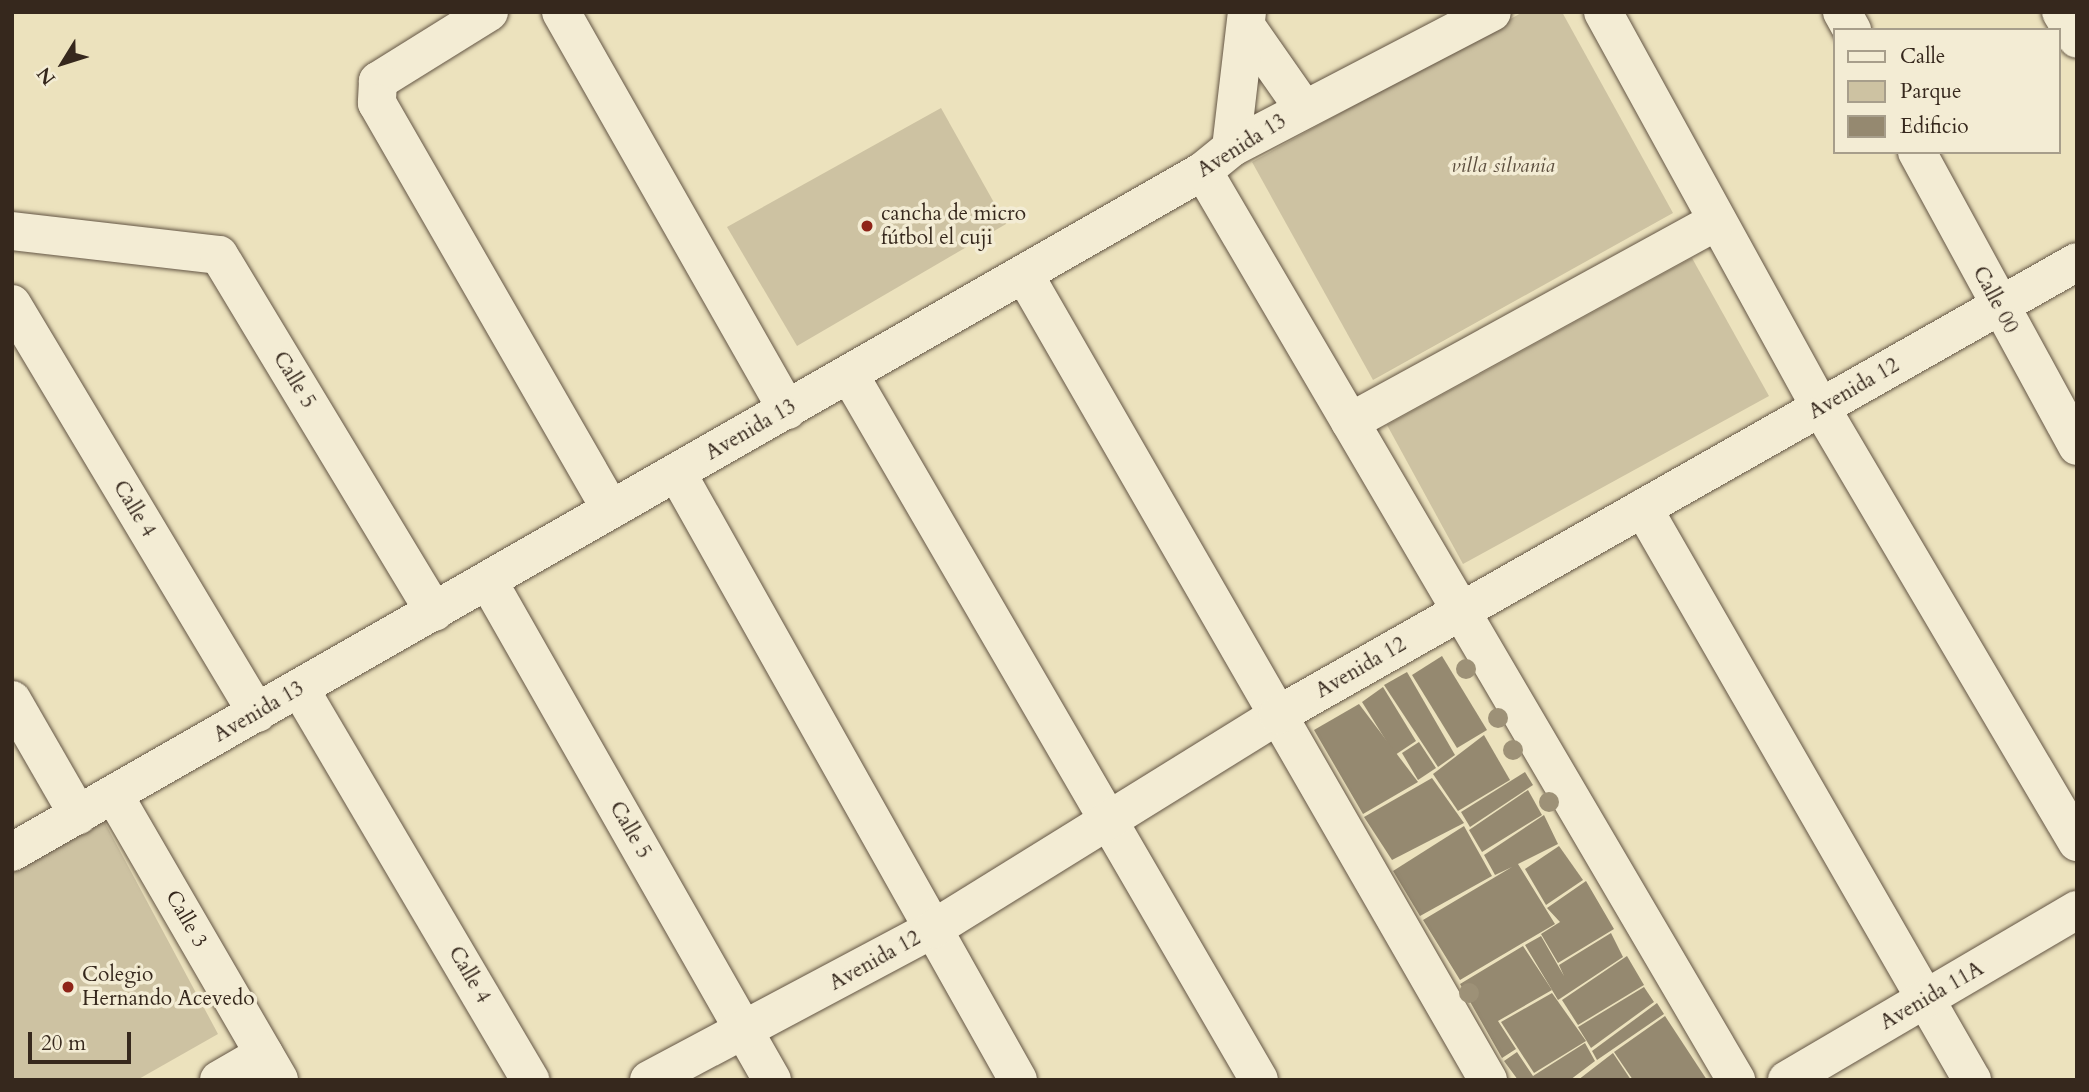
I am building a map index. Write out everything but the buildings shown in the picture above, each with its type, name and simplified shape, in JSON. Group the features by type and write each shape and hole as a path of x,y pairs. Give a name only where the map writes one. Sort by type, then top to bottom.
{"street":[{"path":"489,12 378,81 377,103 611,510"},
{"path":"561,12 787,410"},
{"name":"Avenida 13","path":"12,852 1024,274 1304,109 1492,12"},
{"path":"1603,12 1716,222 1821,408 2077,842"},
{"path":"1842,12 1851,28"},
{"path":"2061,12 2077,39"},
{"path":"1248,21 1304,109"},
{"path":"1248,21 1217,160 1350,422 1736,1080"},
{"name":"Calle 00","path":"1918,154 1998,307 2077,446"},
{"path":"1350,422 1716,222"},
{"name":"Calle 5","path":"12,231 219,255 434,612"},
{"name":"Avenida 12","path":"649,1080 746,1033 933,929 1111,824 1278,715 2077,262"},
{"path":"1024,274 1488,1080"},
{"name":"Calle 4","path":"12,304 257,713"},
{"path":"849,374 1259,1080"},
{"path":"677,473 1018,1080"},
{"path":"1643,508 1972,1080"},
{"name":"Calle 5","path":"488,581 772,1080"},
{"name":"Calle 4","path":"300,689 530,1080"},
{"path":"12,700 78,815"},
{"name":"Calle 3","path":"114,795 271,1067"},
{"name":"Avenida 11A","path":"1787,1080 2077,910"},
{"path":"219,1080 271,1067"}],"green space":[{"name":"villa silvania","path":"1523,12 1562,12 1673,213 1373,380 1252,162"},
{"name":"cancha de micro fútbol el cuji","path":"941,108 1006,224 797,346 727,227"},
{"path":"1692,258 1769,396 1463,564 1387,425"},
{"path":"97,808 218,1034 137,1080 12,1080 12,860"}],"place":[{"name":"cancha de micro fútbol el cuji","path":"867,226"},
{"name":"Colegio Hernando Acevedo","path":"68,987"}]}
